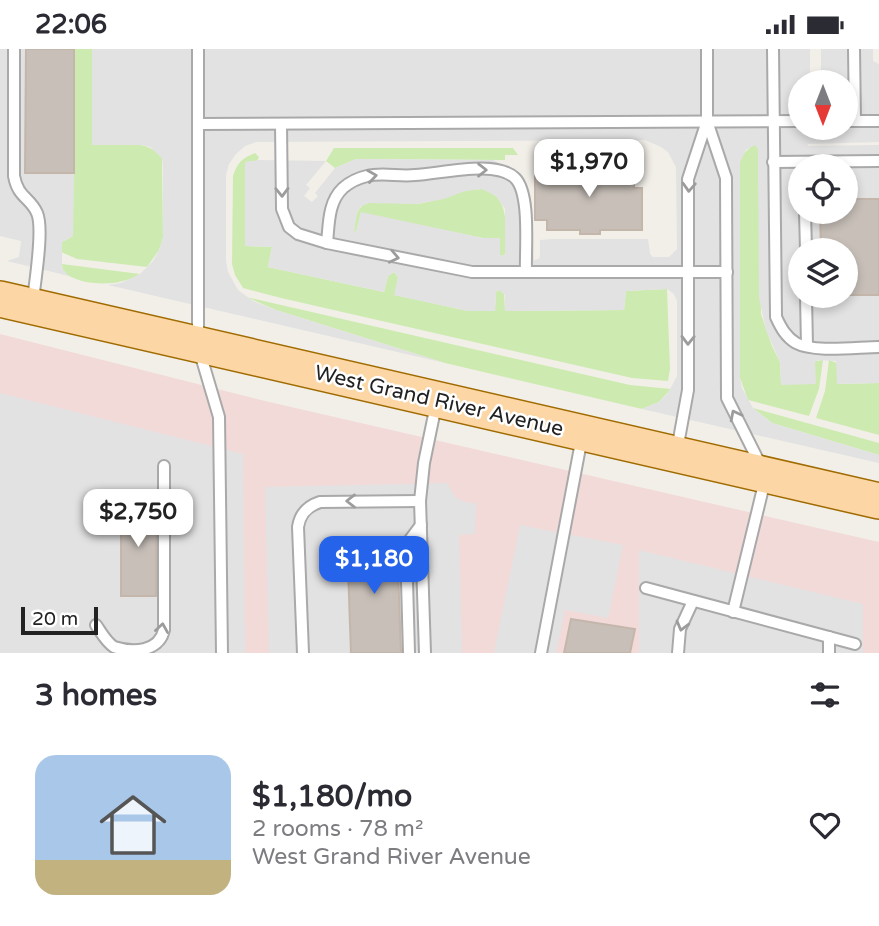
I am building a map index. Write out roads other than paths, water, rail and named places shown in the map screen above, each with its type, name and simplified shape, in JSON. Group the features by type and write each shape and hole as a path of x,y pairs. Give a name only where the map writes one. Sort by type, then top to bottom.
{"main road":[{"name":"West Grand River Avenue","path":"8,302 879,501"}],"lane":[{"path":"8,302 40,223 33,206 18,190 14,176 14,49"},
{"path":"198,49 198,346 219,417 222,653"},
{"path":"676,455 688,390 688,179 707,121 707,49"},
{"path":"773,49 776,317 788,337 798,344 879,347"},
{"path":"853,70 854,49"},
{"path":"707,121 726,178 727,398 766,476 733,612"},
{"path":"198,124 788,121"},
{"path":"858,121 879,121"},
{"path":"281,124 282,209 289,227 298,234 327,243 457,270 727,272"},
{"path":"858,162 879,161"},
{"path":"774,162 788,163"},
{"path":"327,243 330,210 336,195 344,187 361,178 375,174 414,176 452,170 497,170 514,178 524,196 526,272"},
{"path":"806,308 807,346"},
{"path":"425,653 420,501 436,401"},
{"path":"541,653 583,434"},
{"path":"96,625 109,643 125,652 144,652 158,644 162,637 164,466"},
{"path":"303,653 298,527 302,514 307,508 320,502 420,501"},
{"path":"409,653 406,545 421,525"},
{"path":"646,588 855,644"},
{"path":"678,653 680,629 693,601"},
{"path":"829,653 830,637"}]}
